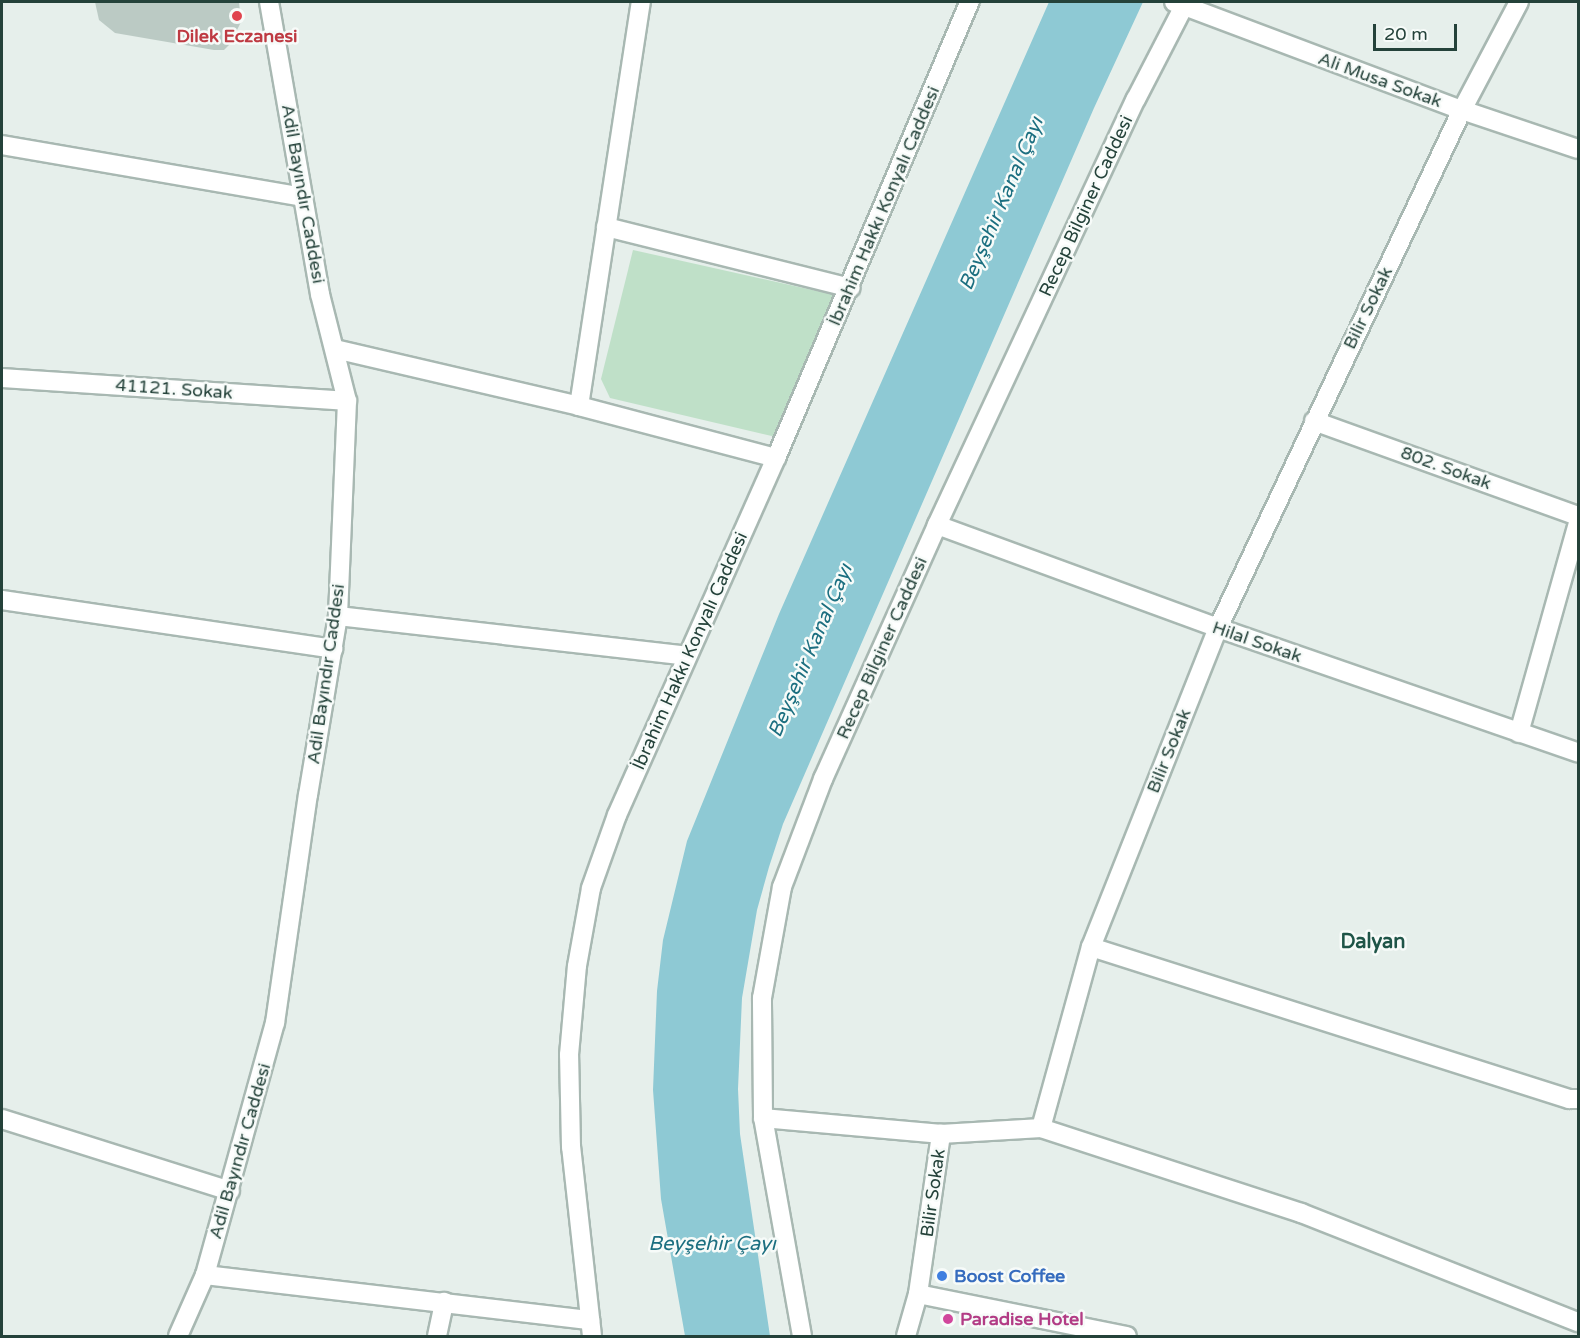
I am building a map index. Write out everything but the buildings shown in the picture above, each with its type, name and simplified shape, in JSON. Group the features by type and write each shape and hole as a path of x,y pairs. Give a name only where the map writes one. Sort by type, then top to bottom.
{"street":[{"name":"Adil Bayındır Caddesi","path":"178,1336 205,1275 275,1023 308,795 338,616 347,401 321,294 269,2"},
{"path":"579,406 641,2"},
{"name":"İbrahim Hakkı Konyalı Caddesi","path":"591,1328 571,1147 569,1055 578,966 595,877 617,815 776,458 970,2"},
{"name":"Bilir Sokak","path":"906,1336 918,1294 941,1134 1041,1128 1091,947 1218,628 1462,110 1519,2"},
{"name":"Ali Musa Sokak","path":"1180,3 1462,110 1578,149"},
{"name":"Recep Bilginer Caddesi","path":"802,1336 763,1118 762,998 782,887 823,779 937,525 1180,3"},
{"path":"2,145 303,197"},
{"path":"606,227 849,288"},
{"path":"336,349 579,406 776,458"},
{"name":"41121. Sokak","path":"2,378 347,401"},
{"name":"802. Sokak","path":"1314,421 1578,516"},
{"path":"1519,733 1578,524"},
{"name":"Hilal Sokak","path":"937,525 1218,628 1578,753"},
{"path":"2,600 333,649"},
{"path":"338,616 687,656"},
{"path":"1091,947 1569,1099 1578,1099"},
{"path":"763,1118 941,1134"},
{"path":"2,1119 230,1191"},
{"path":"1041,1128 1301,1214 1578,1322"},
{"path":"205,1275 444,1302 591,1328"},
{"path":"918,1294 1127,1336"},
{"path":"437,1336 444,1302"}],"green space":[{"path":"633,250 835,295 776,437 610,398 601,379"}],"water":[{"name":"Beyşehir Çayı","path":"1049,2 1143,2 1094,108 783,824 769,867 757,910 742,998 738,1089 740,1134 770,1336 685,1336 661,1199 653,1090 657,991 663,940 687,841 779,614"}],"place":[{"name":"Dilek Eczanesi","path":"237,16"},
{"name":"Boost Coffee","path":"942,1276"},
{"name":"Paradise Hotel","path":"948,1319"}],"district":[{"name":"Dalyan","path":"1373,942"}],"water label":[{"name":"Beyşehir Kanal Çayı","path":"1002,204"},
{"name":"Beyşehir Kanal Çayı","path":"811,651"}]}
